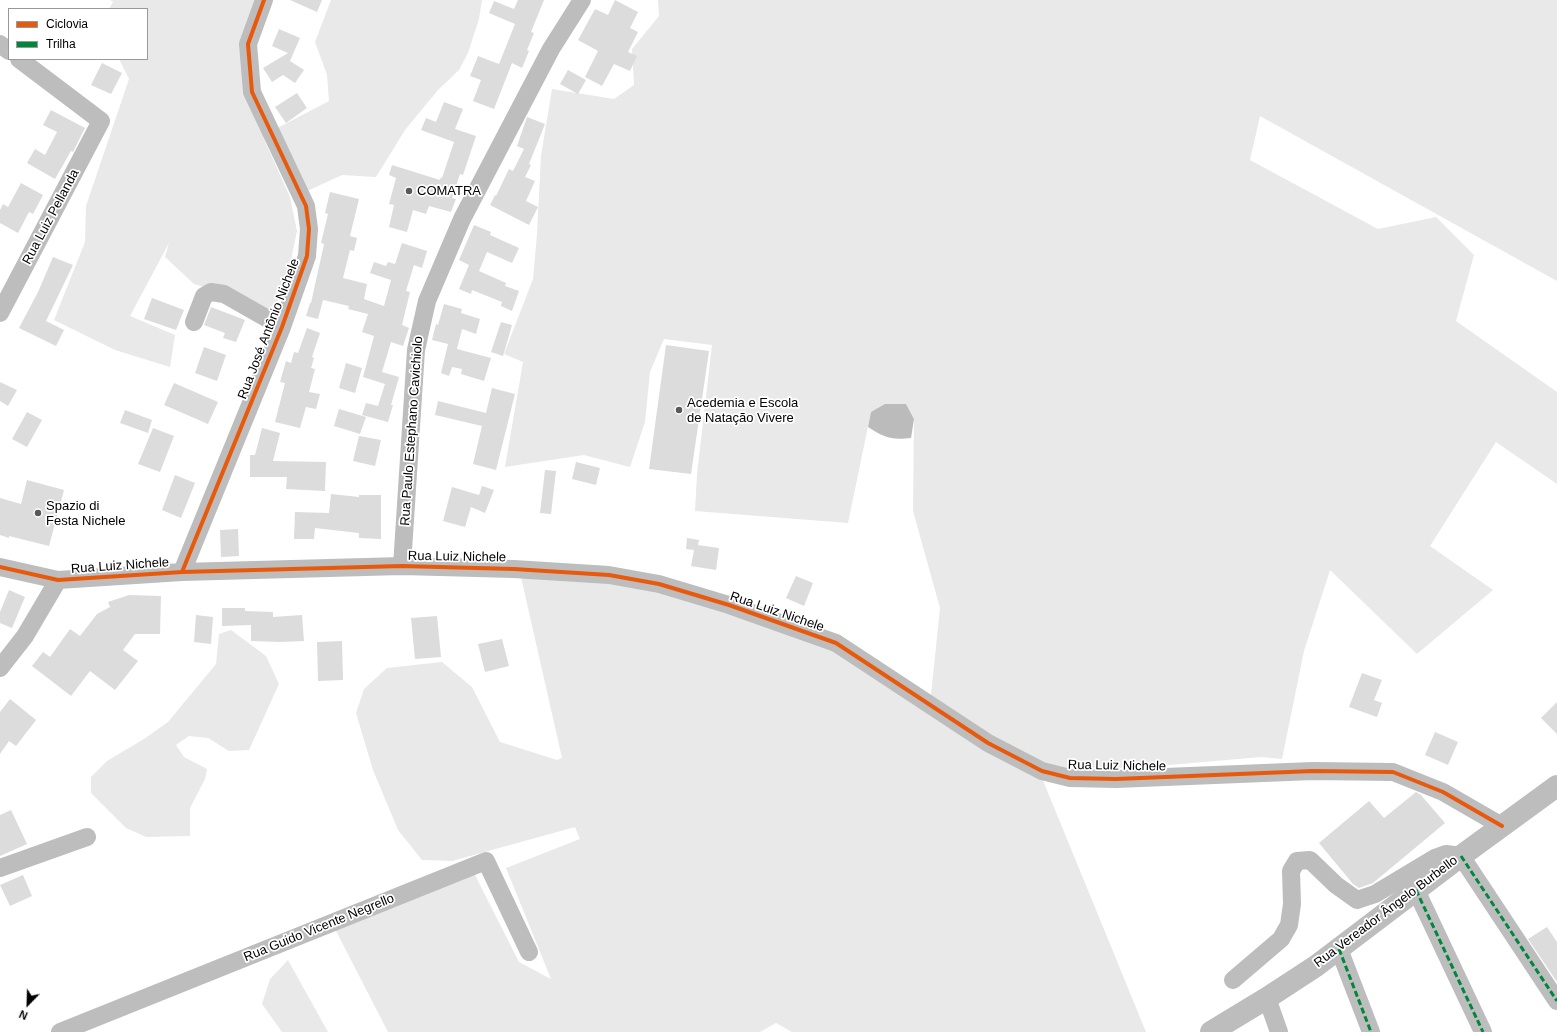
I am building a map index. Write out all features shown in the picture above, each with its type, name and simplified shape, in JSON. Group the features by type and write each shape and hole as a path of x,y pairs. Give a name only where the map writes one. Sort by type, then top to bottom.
{"main road":[{"name":"Rua Vereador Ângelo Burbello","path":"1211,1032 1267,998 1339,949 1461,856 1557,786"}],"street":[{"name":"Rua José Antônio Nichele","path":"182,572 282,327 307,256 309,229 306,206 252,92 248,44 264,0"},
{"name":"Rua Paulo Estephano Cavichiolo","path":"402,566 416,350 427,300 462,219 551,49 582,0"},
{"path":"0,44 8,50"},
{"name":"Rua Luiz Pellanda","path":"0,313 101,121 20,60"},
{"path":"194,322 204,296 211,292 224,294 282,327"},
{"name":"Rua Luiz Nichele","path":"0,567 58,580 182,572 402,566 514,569 609,575 660,584 729,605 836,643 988,742 1042,771 1070,778 1116,779 1313,771 1393,772 1443,792 1502,826"},
{"path":"0,668 24,636 58,580"},
{"path":"0,868 87,837"},
{"path":"1233,980 1281,939 1289,925 1292,904 1291,871 1297,861 1310,860 1336,884 1357,900 1375,894 1435,858 1446,854 1461,856 1557,1001"},
{"name":"Rua Guido Vicente Negrello","path":"60,1032 486,861 529,952"},
{"path":"1416,890 1483,1032"},
{"path":"1339,949 1371,1032"},
{"path":"1267,998 1279,1032"}],"shaded area":[{"path":"110,0 259,0 249,22 268,133 329,101 327,75 315,42 331,0 482,0 479,19 468,53 459,70 438,90 405,130 376,177 342,175 303,193 263,137 290,197 297,231 290,265 275,310 264,311 239,297 194,284 165,257 169,243 130,316 175,335 170,367 115,350 54,320 85,242 86,206 129,79 120,60 148,60 148,8 110,8 113,2"},
{"path":"658,0 1557,0 1557,281 1260,116 1250,160 1378,229 1436,217 1474,255 1456,321 1557,392 1557,484 1496,442 1430,546 1493,590 1417,654 1330,570 1304,651 1282,759 1261,757 1146,767 1084,769 1042,778 1146,1032 792,1032 776,1023 760,1032 388,1032 334,927 473,871 519,962 551,979 506,868 580,839 575,827 452,861 422,860 398,830 373,770 356,713 364,689 387,668 442,662 472,687 500,742 557,760 562,758 521,577 602,581 661,590 838,652 929,714 940,608 913,511 914,419 906,404 871,412 848,523 695,511 697,474 712,345 664,339 650,372 645,422 630,467 584,455 505,467 523,362 504,354 533,279 541,156 552,89 614,99 634,85 632,49 659,16"},
{"path":"885,404 906,404 914,419 911,438 898,439 888,437 879,434 868,427 871,412"},
{"path":"231,630 266,656 279,684 249,750 229,751 208,738 189,736 176,745 184,757 207,769 205,779 190,808 190,836 146,837 126,828 91,793 91,777 107,761 144,739 168,722 216,664 219,634"},
{"path":"288,960 328,1032 282,1032 262,1004 270,979"}],"building":[{"path":"290,0 322,0 317,12"},
{"path":"518,0 544,0 531,32 534,33 522,68 512,63 494,109 473,101 481,80 470,76 478,56 499,64 515,24 489,13 494,1 514,9"},
{"path":"615,0 638,12 630,28 638,32 628,52 637,56 630,71 614,64 602,86 585,77 598,51 578,40 595,9 608,15"},
{"path":"279,29 300,38 290,61 304,70 295,83 283,75 272,82 263,68 288,53 272,46"},
{"path":"102,63 122,73 111,94 91,85"},
{"path":"568,70 586,80 578,94 560,84"},
{"path":"297,93 307,108 286,123 275,107"},
{"path":"444,102 463,109 455,129 476,136 463,175 460,174 452,198 456,199 451,212 429,206 426,214 413,210 407,232 389,227 394,205 389,204 396,178 389,175 392,165 440,180 441,177 442,178 454,142 421,130 426,118 436,122"},
{"path":"51,110 85,128 73,152 71,151 55,179 27,163 35,149 45,155 57,132 43,125"},
{"path":"527,117 545,124 529,164 531,165 525,177 535,181 526,201 538,207 529,225 490,205 509,169 513,171 524,149 517,146"},
{"path":"21,183 43,195 33,214 29,212 18,233 0,223 0,210 3,204 8,207"},
{"path":"330,192 359,199 350,236 357,238 354,251 350,250 343,278 367,284 364,299 384,306 391,280 370,273 374,262 386,266 388,262 395,264 402,243 427,251 422,268 414,265 406,291 410,292 402,325 409,328 403,346 391,342 382,372 399,377 388,422 362,415 366,403 378,406 385,384 363,377 374,336 362,332 368,314 348,309 349,306 323,300 318,319 306,316 311,303 324,244 321,243 328,214 325,213"},
{"path":"474,225 491,232 490,235 519,248 512,263 487,252 479,271 506,283 505,286 519,291 512,311 501,306 502,302 472,290 471,294 459,289 469,265 459,260"},
{"path":"53,257 73,265 46,321 64,330 56,346 19,328 38,292"},
{"path":"152,298 184,310 176,330 144,319"},
{"path":"444,304 462,309 461,313 480,319 476,334 462,329 457,349 491,358 484,381 461,374 462,369 452,367 449,376 441,373 448,344 432,340 436,324 438,325"},
{"path":"211,307 245,320 236,342 223,338 225,333 204,325"},
{"path":"501,322 512,325 503,356 491,352"},
{"path":"307,328 320,333 312,357 314,358 311,368 315,369 309,392 320,394 316,409 306,407 300,428 275,422 285,383 280,382 286,361 291,363 294,352 298,353"},
{"name":"Acedemia e Escola de Natação Vivere","path":"666,345 709,351 691,474 649,469"},
{"path":"204,347 226,355 217,381 195,373"},
{"path":"346,363 362,368 355,393 339,388"},
{"path":"0,382 17,390 8,406 0,401"},
{"path":"174,383 218,402 208,424 164,405"},
{"path":"492,388 515,394 496,470 473,464 482,426 435,415 438,401 486,413"},
{"path":"339,409 366,417 360,434 334,426"},
{"path":"125,410 152,420 148,433 120,423"},
{"path":"27,412 42,420 27,447 12,439"},
{"path":"153,428 174,436 160,472 138,464"},
{"path":"262,428 280,433 273,461 326,462 325,491 286,489 287,477 250,477 250,455 255,455"},
{"path":"359,436 381,440 375,466 353,461"},
{"path":"576,462 600,468 596,485 572,479"},
{"path":"545,470 556,471 551,514 540,513"},
{"path":"175,475 195,483 181,518 162,510"},
{"name":"Spazio di Festa Nichele","path":"27,480 64,490 49,546 0,535 0,498 21,504"},
{"path":"482,486 494,490 485,513 471,507 465,527 443,521 452,487 479,495"},
{"path":"331,494 359,497 359,495 381,495 381,539 359,538 359,533 315,528 314,539 294,539 295,512 329,513"},
{"path":"238,529 239,556 221,557 220,530"},
{"path":"687,538 699,540 698,545 719,548 716,570 691,566 694,550 686,549"},
{"path":"796,576 813,583 804,606 786,598"},
{"path":"9,590 25,597 12,628 0,623 0,612"},
{"path":"129,595 161,596 160,634 135,634 123,650 138,661 115,690 90,671 71,696 32,666 43,652 50,657 70,629 80,636 97,614 110,607 108,602"},
{"path":"222,608 245,608 245,611 273,612 273,617 302,615 304,641 251,641 251,625 222,626"},
{"path":"196,615 213,617 211,644 194,642"},
{"path":"437,616 441,657 415,659 411,618"},
{"path":"502,639 509,666 485,672 478,644"},
{"path":"342,641 343,680 318,681 317,642"},
{"path":"1362,673 1382,680 1374,700 1382,703 1377,717 1349,707"},
{"path":"10,699 36,720 16,746 9,741 0,754 0,712"},
{"path":"1557,702 1557,734 1541,718"},
{"path":"1435,732 1458,742 1448,765 1425,755"},
{"path":"1416,792 1421,795 1445,823 1373,883 1359,888 1353,884 1319,843 1369,801 1384,818"},
{"path":"11,810 27,844 0,856 0,815"},
{"path":"23,875 32,896 10,906 0,885"},
{"path":"1547,927 1557,942 1557,982 1528,939"}],"marked path":[{"path":"1461,856 1557,1001"},
{"path":"1416,890 1483,1032"},
{"path":"1339,949 1371,1032"}],"cycle path":[{"path":"182,572 282,327 307,256 309,229 306,206 252,92 248,44 264,0"},
{"path":"0,567 58,580 182,572 402,566 514,569 609,575 659,584 729,605 836,643 988,743 1042,771 1070,778 1116,779 1313,771 1393,772 1443,792 1502,826"}],"place":[{"name":"COMATRA","path":"409,191"},
{"name":"Acedemia e Escola de Natação Vivere","path":"679,410"},
{"name":"Spazio di Festa Nichele","path":"38,513"}]}
